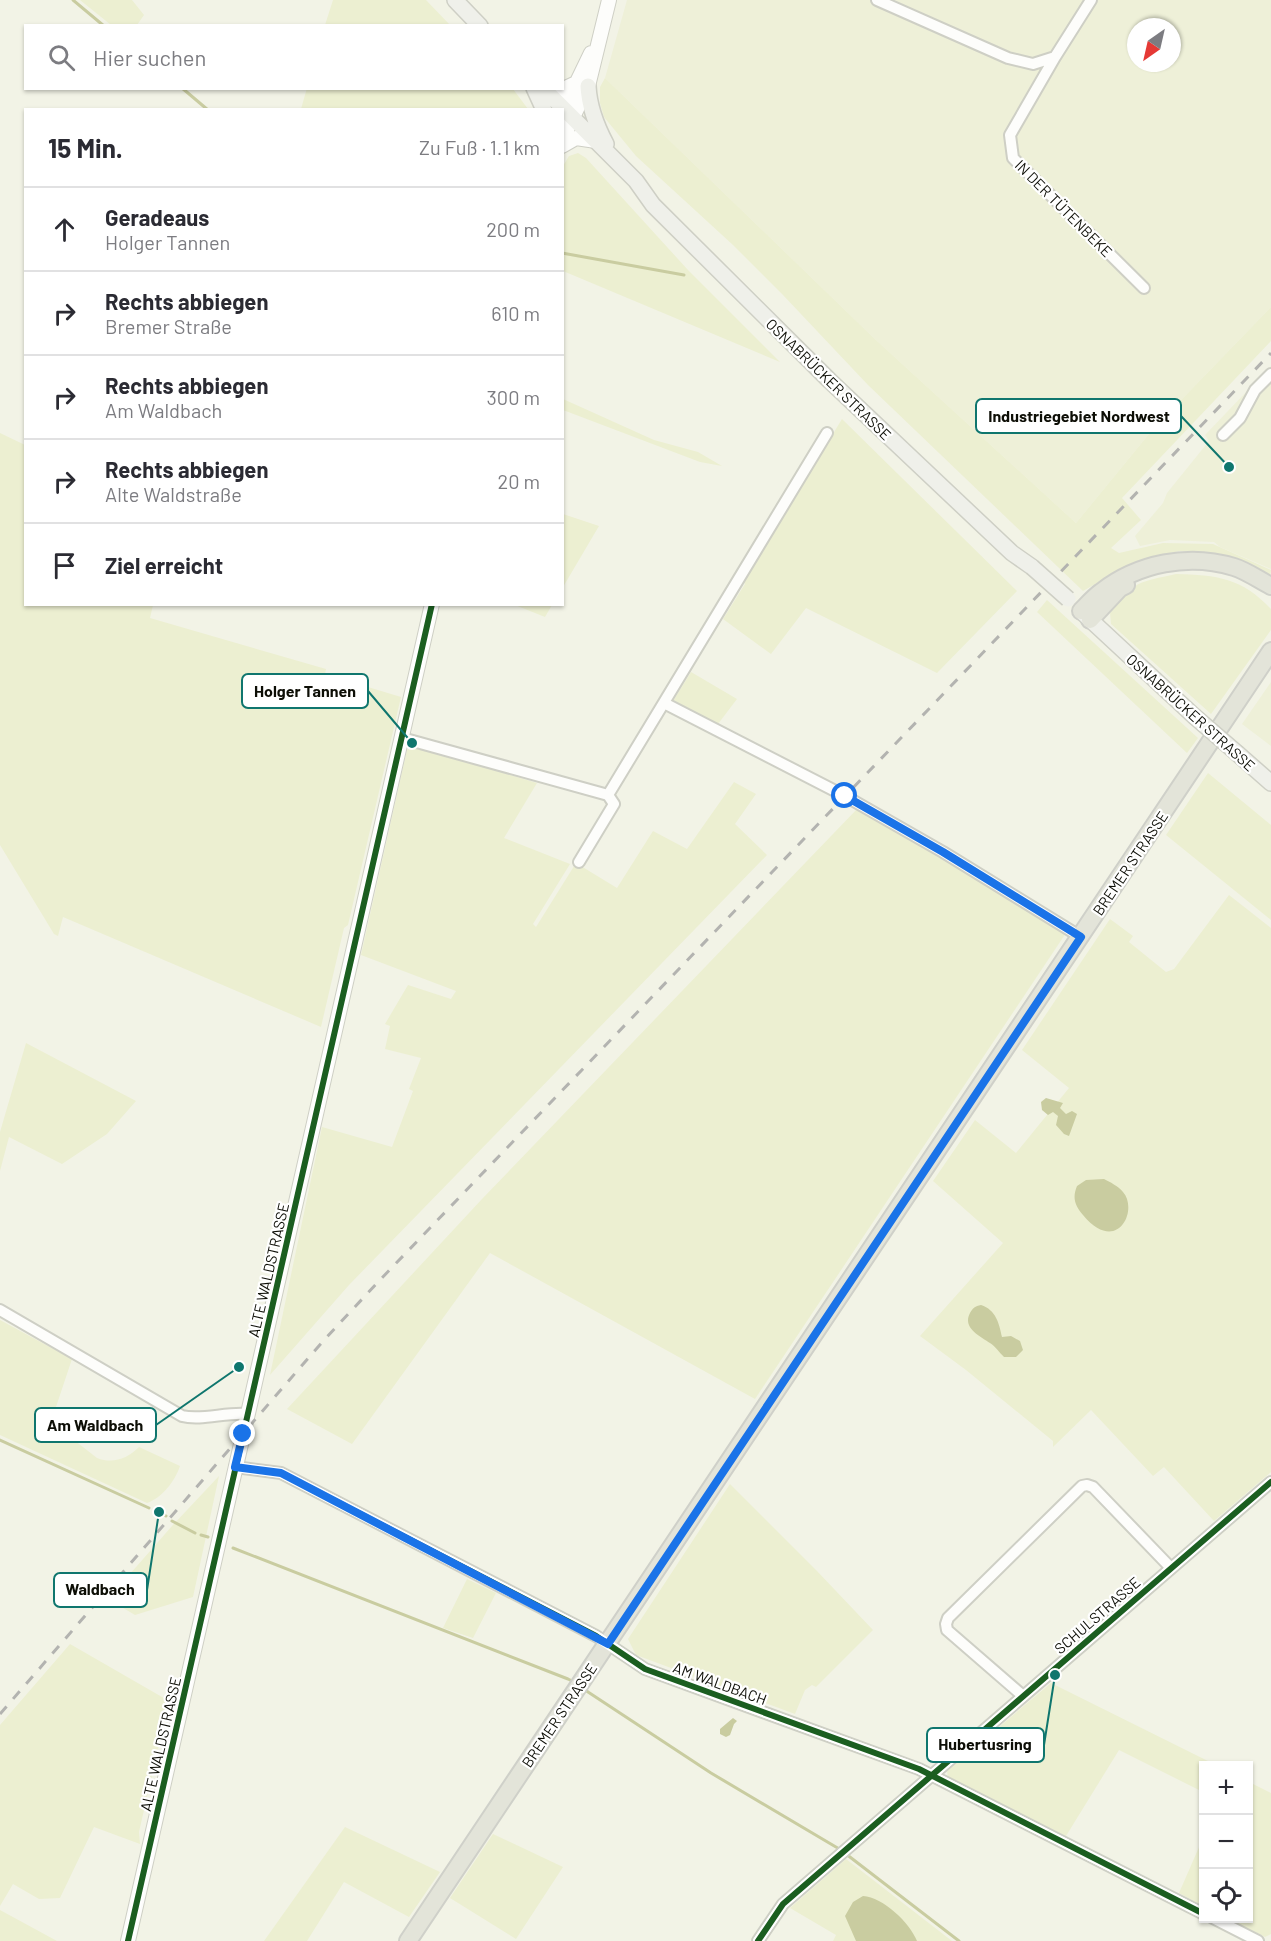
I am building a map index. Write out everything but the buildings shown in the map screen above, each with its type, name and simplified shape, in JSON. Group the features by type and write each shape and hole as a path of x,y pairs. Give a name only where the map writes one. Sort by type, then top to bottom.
{"main road":[{"path":"455,0 478,24"},
{"path":"582,84 597,128 615,160"},
{"path":"535,90 543,108"},
{"name":"OSNABRÜCKER STRASSE","path":"545,90 561,108"},
{"name":"OSNABRÜCKER STRASSE","path":"567,114 636,181 660,198 858,394 1018,546 1032,567 1194,716 1271,783"},
{"path":"1085,616 1101,591 1140,569 1180,560 1207,560 1236,567 1271,586"},
{"path":"1085,616 1120,588 1145,574 1181,567 1206,567 1233,572 1271,598"},
{"name":"BREMER STRASSE","path":"408,1941 1271,651"}],"street":[{"path":"564,130 567,114 597,56 597,44 609,0"},
{"path":"877,0 1008,58 1033,64 1056,57"},
{"name":"IN DER TÜTENBEKE","path":"1091,0 1010,135 1013,158 1144,288"},
{"path":"564,89 582,84"},
{"path":"564,145 576,138 596,141"},
{"path":"1223,435 1240,418 1255,390 1271,374"},
{"path":"608,795 827,433"},
{"name":"ALTE WALDSTRASSE","path":"128,1941 432,606"},
{"path":"664,703 845,796 943,852 1081,937"},
{"path":"402,738 608,795 614,804 579,862"},
{"path":"0,1310 182,1416 190,1418 233,1412 247,1414"},
{"name":"AM WALDBACH","path":"235,1467 281,1473 608,1644 645,1669 919,1769 1199,1912"},
{"name":"SCHULSTRASSE","path":"758,1941 783,1904 1271,1482"},
{"path":"1022,1695 947,1630 946,1624 948,1618 1082,1486 1092,1487 1171,1568"},
{"path":"1223,1923 1258,1941"}],"shaded area":[{"path":"80,0 132,0 144,15 138,24 110,24"},
{"path":"333,0 426,0 449,24 325,24"},
{"path":"627,0 1271,0 1271,307 1153,429 1076,523 876,340 605,78"},
{"path":"605,78 876,340 1076,523 1153,429 1271,307 1271,341 1122,498 1141,520 1111,548 1119,553 1163,543 1213,544 1271,570 1270,577 1221,555 1180,551 1130,564 1083,591 868,385 733,245 636,156 604,117 600,103 600,87"},
{"path":"306,90 514,90 527,108 301,108"},
{"path":"578,153 586,158 688,270 780,362 564,271 564,164 569,156"},
{"path":"1271,366 1271,569 1220,547 1214,542 1170,540 1140,546 1135,536 1163,503 1167,493 1209,441 1205,435"},
{"path":"564,399 654,440 698,452 722,466 700,462 564,410"},
{"path":"842,419 1017,591 937,673 806,608 771,654 723,619"},
{"path":"0,433 24,445 24,606 153,606 150,618 326,669 325,674 401,697 348,925 344,928 321,1027 63,917 58,936 54,934 0,845"},
{"path":"564,515 599,526 564,585"},
{"path":"1176,574 1228,580 1250,591 1271,609 1271,630 1211,714 1111,624 1110,613 1131,589 1145,581"},
{"path":"1047,600 1198,738 1187,753 1037,612"},
{"path":"518,606 551,606 545,617"},
{"path":"691,672 737,699 718,724 673,701"},
{"path":"1271,682 1271,746 1242,724"},
{"path":"414,746 537,783 504,838 570,864 533,924 536,927 576,863 617,888 653,831 687,849 734,782 756,794 735,824 767,855 349,1285 270,1375 322,1127 392,1147 413,1091 409,1089 421,1058 385,1049 390,1026 385,1024 408,985 451,999 456,991 361,955 407,750"},
{"path":"1208,773 1271,825 1271,920 1166,835"},
{"path":"858,808 1066,933 755,1399 490,1253 352,1444 287,1409 482,1199"},
{"path":"1229,895 1271,928 1271,1472 1214,1521 1164,1467 1153,1476 1091,1410 1053,1447 1053,1441 966,1370 920,1336 1003,1243 933,1181 975,1120 1016,1153 1069,1088 1022,1050 1110,919 1133,936 1129,942 1166,972 1174,969"},
{"path":"26,1043 136,1101 107,1134 62,1164 9,1137 0,1171 0,1132"},
{"path":"1046,1098 1063,1103 1060,1108 1066,1114 1072,1111 1077,1114 1069,1136 1056,1125 1058,1116 1053,1112 1048,1115 1042,1110 1041,1102"},
{"path":"1104,1179 1121,1190 1127,1200 1126,1218 1122,1226 1115,1230 1106,1231 1095,1227 1080,1212 1075,1202 1077,1186 1086,1180"},
{"path":"981,1305 993,1314 1002,1337 1011,1336 1020,1341 1023,1350 1016,1357 1004,1357 970,1327 968,1318 970,1313"},
{"path":"0,1320 72,1359 51,1422 97,1458 120,1459 130,1455 139,1447 180,1466 163,1493 147,1503 0,1435"},
{"path":"219,1476 193,1597 135,1615 108,1599 172,1526"},
{"path":"730,1484 873,1630 816,1687 812,1685 805,1690 795,1714 636,1655 628,1639"},
{"path":"467,1579 496,1593 473,1638 443,1628"},
{"path":"70,1644 169,1701 139,1832 140,1844 94,1827 60,1898 39,1899 13,1884 0,1906 0,1725"},
{"path":"1051,1683 1208,1761 1199,1761 1199,1790 1119,1750 1066,1836 948,1778 947,1771"},
{"path":"733,1718 737,1721 730,1735 726,1737 720,1734 720,1729"},
{"path":"1253,1784 1271,1793 1271,1934 1265,1937 1237,1923 1253,1923"},
{"path":"345,1827 440,1872 409,1917 344,1882 307,1941 264,1941"},
{"path":"493,1834 563,1867 516,1939 450,1898"},
{"path":"1199,1847 1199,1904 1179,1893"},
{"path":"846,1859 952,1941 833,1941 836,1935 790,1908"},
{"path":"863,1896 879,1901 895,1912 917,1941 856,1941 845,1916 853,1902"},
{"path":"0,1910 57,1941 0,1941"}],"waterway":[{"path":"73,0 102,24"},
{"path":"184,90 206,108"},
{"path":"564,253 684,275"},
{"path":"0,1440 149,1508"},
{"path":"159,1512 166,1516"},
{"path":"172,1521 195,1533"},
{"path":"201,1535 208,1537"},
{"path":"233,1548 574,1682"},
{"path":"585,1690 711,1773 841,1850"},
{"path":"846,1854 959,1941"}],"railway":[{"path":"0,1714 324,1340 379,1281 1271,353"}],"cycle path":[{"path":"128,1941 432,606"},
{"path":"235,1467 281,1473 596,1636 645,1669 919,1769 1199,1911"},
{"path":"758,1941 783,1904 1271,1482"}],"place":[{"name":"Industriegebiet Nordwest","path":"1229,467"},
{"name":"Holger Tannen","path":"412,743"},
{"name":"Am Waldbach","path":"239,1367"},
{"name":"Waldbach","path":"159,1512"},
{"name":"Hubertusring","path":"1055,1675"}],"route":[{"path":"243,1434 235,1467 281,1473 608,1644 1081,937 943,852 845,796"}]}
